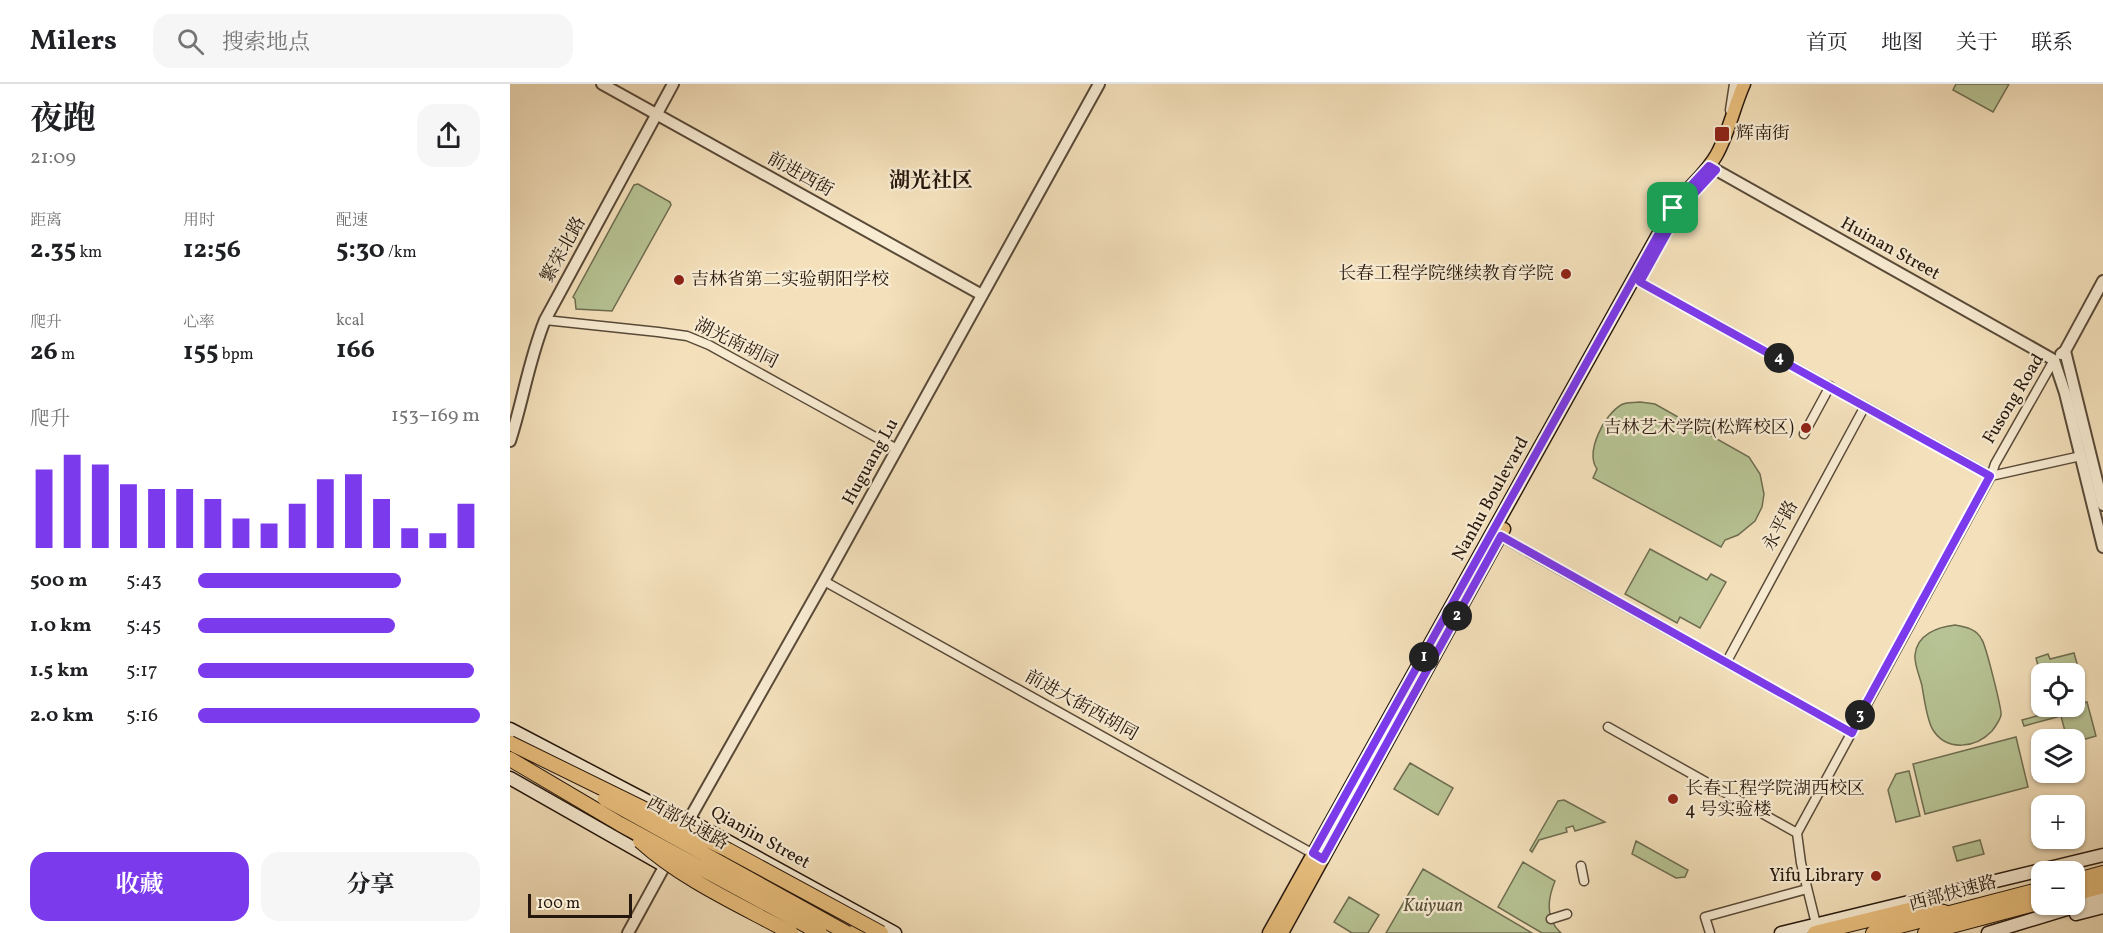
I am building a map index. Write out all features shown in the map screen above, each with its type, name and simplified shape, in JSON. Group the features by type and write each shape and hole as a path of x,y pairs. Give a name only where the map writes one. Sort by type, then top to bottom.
{"highway":[{"name":"西部快速路","path":"510,744 847,933"},
{"path":"510,744 728,850 881,933"},
{"name":"西部快速路","path":"510,761 820,933"},
{"path":"620,824 652,852 708,888 791,933"},
{"path":"2085,878 2103,873"},
{"path":"2085,891 2103,886"},
{"name":"西部快速路","path":"1925,933 1951,920 2031,893"},
{"name":"西部快速路","path":"1874,933 2031,905"},
{"path":"1815,928 1924,909 1951,920 1939,933"}],"main road":[{"name":"Nanhu Boulevard","path":"1269,933 1318,856 1681,208 1713,168 1744,84"},
{"name":"Nanhu Boulevard","path":"1497,535 1673,208 1684,193 1724,158 1752,84"},
{"name":"Qianjin Street","path":"510,729 635,795 689,820 896,933"},
{"name":"Qianjin Street","path":"510,744 861,933"},
{"path":"510,761 667,861 701,891 778,933"},
{"path":"510,778 667,861 811,933"},
{"path":"1781,933 1815,928 2103,855"},
{"name":"Nanhu Boulevard","path":"1282,933 1318,856"},
{"path":"1988,933 2103,898"},
{"path":"2039,917 2063,918 2103,907"}],"street":[{"name":"前进西街","path":"602,84 982,296"},
{"name":"繁荣北路","path":"510,441 536,343 545,320 673,84"},
{"name":"Huguang Lu","path":"628,933 1099,84"},
{"path":"1727,130 1734,84"},
{"name":"Huinan Street","path":"1713,168 2054,360"},
{"name":"Fusong Road","path":"1797,833 1995,464 2054,360 2065,351 2103,281"},
{"path":"1640,282 1990,476 2081,456"},
{"name":"湖光南胡同","path":"545,320 687,336 709,345 897,449"},
{"path":"2065,351 2103,505"},
{"path":"2054,360 2065,393 2103,547"},
{"path":"1804,434 1830,386"},
{"name":"永平路","path":"1726,663 1865,406"},
{"path":"1497,535 1717,654 1726,663 1852,733"},
{"name":"前进大街西胡同","path":"824,581 1318,856"},
{"path":"1608,727 1797,833 1815,928"},
{"path":"1581,866 1584,880"},
{"path":"1710,933 1705,917 1807,890"},
{"path":"1551,919 1567,914"}],"green space":[{"path":"1956,84 2009,84 1993,112 1953,90"},
{"path":"638,184 670,202 671,205 612,311 576,309 573,297 634,185"},
{"path":"1640,402 1655,404 1749,457 1760,474 1764,494 1762,507 1755,521 1738,535 1725,540 1721,547 1593,478 1597,469 1593,453 1603,425 1621,405"},
{"path":"1650,549 1707,580 1711,574 1726,582 1700,628 1680,617 1677,623 1625,594"},
{"path":"1955,625 1974,631 1980,636 1987,654 2001,715 1999,721 1985,737 1962,745 1946,742 1933,730 1927,715 1915,659 1917,648 1924,637 1935,630"},
{"path":"2074,653 2077,663 2037,663 2036,658 2048,654 2050,659"},
{"path":"2087,702 2096,736 2085,739 2085,729 2064,729 2061,717 2085,717 2085,703"},
{"path":"2033,717 2057,717 2024,726 2022,720"},
{"path":"2016,737 2028,787 1925,814 1913,764"},
{"path":"1410,763 1453,788 1438,815 1394,789"},
{"path":"1909,771 1920,816 1896,822 1888,790 1896,774"},
{"path":"1564,800 1605,822 1575,831 1573,826 1566,828 1567,832 1539,840 1532,852 1530,850 1558,801"},
{"path":"1980,840 1984,854 1957,861 1953,847"},
{"path":"1636,841 1688,870 1685,877 1676,878 1632,854"},
{"path":"1523,862 1555,881 1549,908 1552,921 1561,933 1542,933 1498,907"},
{"name":"Kuiyuan","path":"1423,869 1532,933 1386,933"},
{"path":"1349,897 1379,915 1368,933 1352,933 1334,922"}],"place":[{"name":"辉南街","path":"1722,134"},
{"name":"长春工程学院继续教育学院","path":"1566,274"},
{"name":"吉林省第二实验朝阳学校","path":"679,280"},
{"name":"吉林艺术学院(松辉校区)","path":"1806,428"},
{"name":"长春工程学院湖西校区 4 号实验楼","path":"1673,799"},
{"name":"Yifu Library","path":"1876,876"}],"district":[{"name":"湖光社区","path":"931,181"}],"route":[{"path":"1709,166 1716,170 1681,208 1640,282 1990,476 1852,733 1501,536 1323,859 1313,853 1673,208 1709,166"}]}
